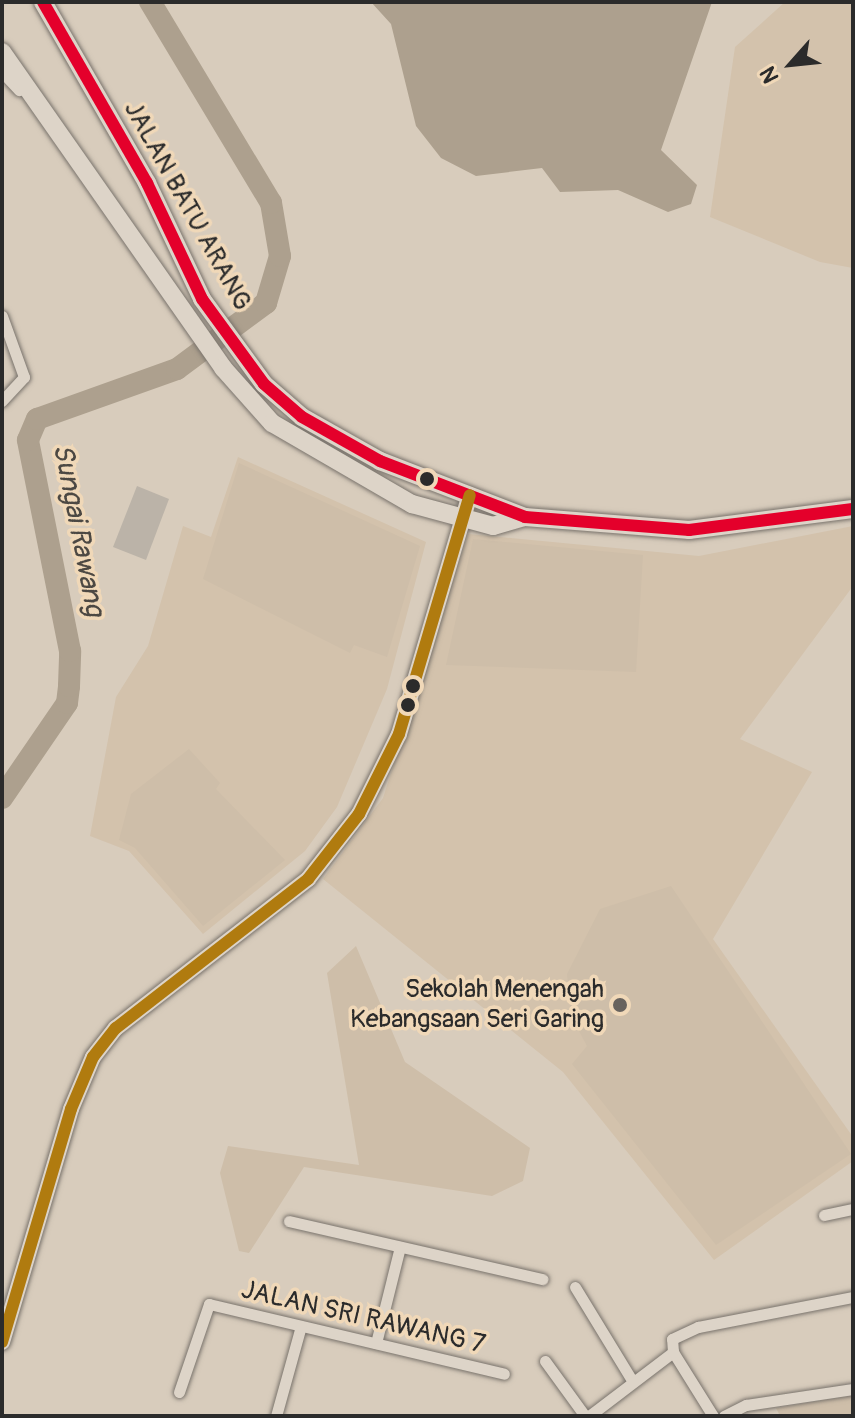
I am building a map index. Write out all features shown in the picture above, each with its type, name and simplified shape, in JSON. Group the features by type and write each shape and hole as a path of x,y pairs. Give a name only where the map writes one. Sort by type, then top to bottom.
{"main road":[{"name":"JALAN BATU ARANG","path":"43,2 147,183 202,299 264,384 302,417 380,461 525,517 689,530 853,509"},
{"name":"JALAN BATU ARANG","path":"2,52 223,368 272,423 320,456 460,522 493,526 525,517"}],"street":[{"path":"2,72 82,168"},
{"path":"2,316 24,377 2,401"},
{"path":"2,1342 87,1069 116,1028 308,879 359,814 399,734 470,495"},
{"path":"824,1215 853,1209"},
{"path":"289,1221 542,1279"},
{"path":"376,1343 400,1247"},
{"path":"575,1287 633,1382"},
{"path":"713,1416 673,1352 672,1339 683,1332 853,1297"},
{"name":"JALAN SRI RAWANG 7","path":"179,1392 209,1304 504,1374"},
{"path":"276,1416 301,1326"},
{"path":"545,1361 587,1416 673,1352"},
{"path":"724,1416 746,1405 853,1389"}],"shaded area":[{"path":"371,2 712,2 661,150 697,185 691,204 668,212 618,190 560,192 542,168 476,176 441,158 416,126 391,24"},
{"path":"785,2 853,2 853,268 820,262 710,217 735,47"},
{"path":"238,457 426,542 387,689 337,807 305,851 203,934 129,851 90,836 116,697 148,646 183,526 211,537"},
{"path":"239,463 420,546 387,657 354,645 350,653 203,579"},
{"name":"Sekolah Menengah Kebangsaan Seri Garing","path":"853,526 853,586 740,739 812,772 713,939 853,1137 853,1161 714,1260 563,1072 323,879 383,798 468,534 699,556"},
{"path":"473,539 643,555 636,672 446,665"},
{"path":"189,749 220,783 216,789 285,860 203,926 135,848 119,840 131,794"},
{"path":"671,886 851,1154 716,1245 572,1064 587,1046 571,1016 567,974 600,909"},
{"path":"356,946 405,1062 530,1148 523,1181 492,1196 304,1167 249,1253 239,1251 220,1173 228,1146 359,1165 327,973"},
{"path":"853,1395 853,1416 780,1416 776,1408"}],"building":[{"path":"137,486 169,499 146,560 113,547"}],"waterway":[{"name":"Sungai Rawang","path":"2,798 67,703 69,686 70,651 28,440 37,419 177,369 266,303 280,256 271,203 150,2"}],"transit line":[{"path":"43,2 147,183 202,299 264,384 302,417 380,461 525,517 689,530 853,509"},
{"path":"2,1342 71,1109 93,1057 116,1028 308,879 359,814 399,734 470,495"}],"place":[{"name":"Sekolah Menengah Kebangsaan Seri Garing","path":"620,1005"}]}
